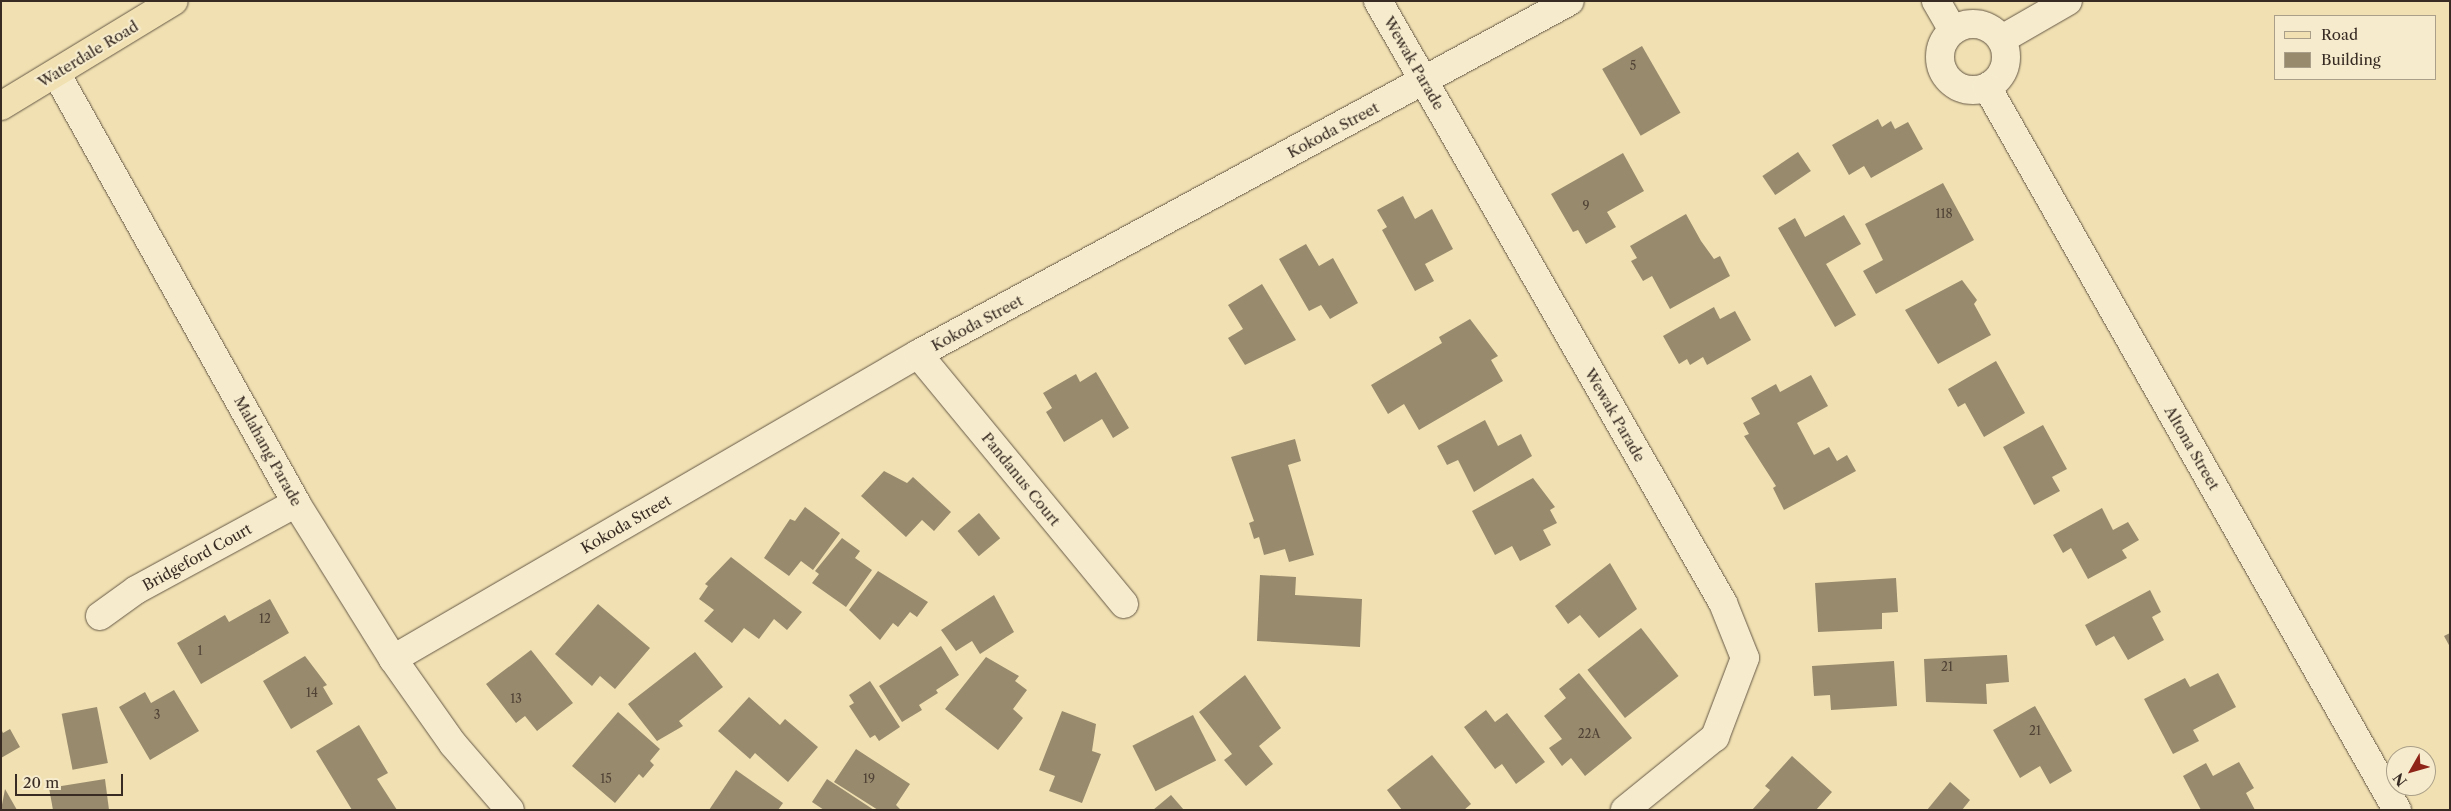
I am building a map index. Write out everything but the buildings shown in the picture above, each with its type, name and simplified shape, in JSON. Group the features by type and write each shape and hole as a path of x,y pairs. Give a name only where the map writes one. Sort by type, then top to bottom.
{"main road":[{"name":"Waterdale Road","path":"1,106 174,1"}],"street":[{"name":"Wewak Parade","path":"1378,1 1724,602 1745,658 1715,737 1625,810"},
{"name":"Kokoda Street","path":"393,659 918,354 1570,1"},
{"path":"1936,1 1953,30"},
{"path":"2002,39 2068,1"},
{"path":"1979,24 2002,39 2005,66 1987,87 1963,89 1944,74 1940,50 1953,30 1979,24"},
{"name":"Malahang Parade","path":"56,73 296,503 393,659 453,744 510,810"},
{"name":"Altona Street","path":"1987,87 2397,810"},
{"name":"Pandanus Court","path":"918,354 1124,604"},
{"name":"Bridgeford Court","path":"100,616 136,590 296,503"}]}
